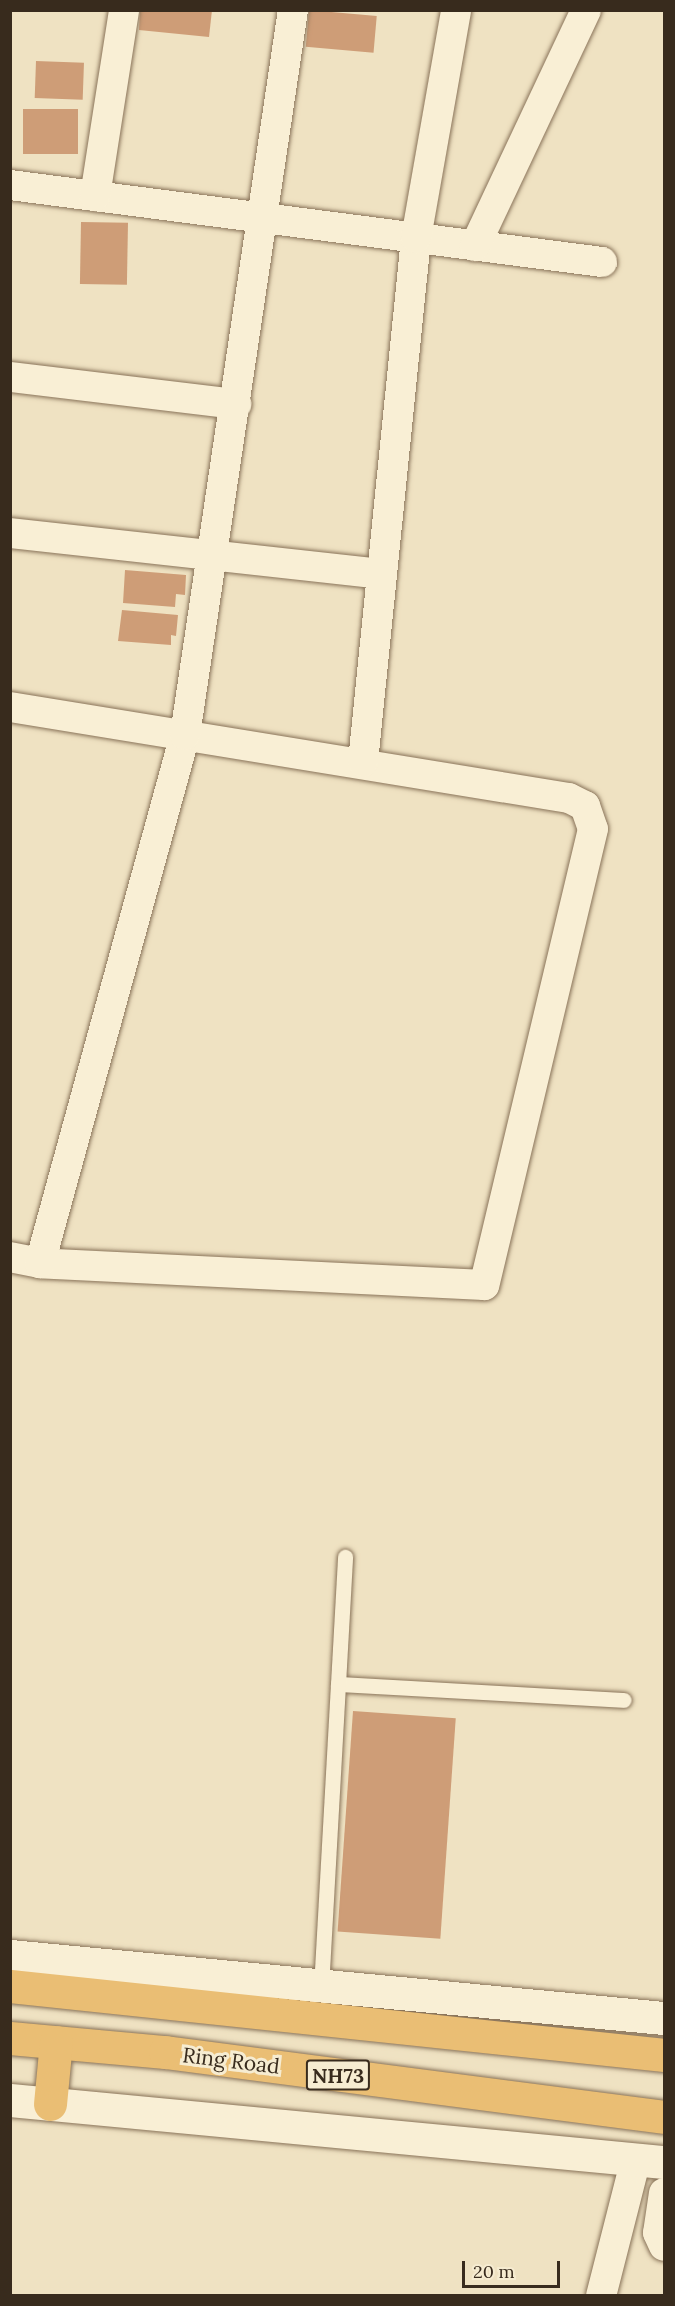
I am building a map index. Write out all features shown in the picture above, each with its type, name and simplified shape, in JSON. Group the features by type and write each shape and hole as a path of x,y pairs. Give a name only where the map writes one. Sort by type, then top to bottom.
{"highway":[{"path":"10,1986 664,2055"},
{"name":"Ring Road","path":"10,2038 165,2052 664,2117"},
{"path":"50,2104 56,2042"}],"street":[{"path":"96,196 124,10"},
{"path":"40,1263 185,735 214,556 293,10"},
{"path":"363,762 416,238 456,10"},
{"path":"475,246 586,10"},
{"path":"10,185 602,262"},
{"path":"10,377 236,404"},
{"path":"10,533 382,574"},
{"path":"10,707 363,762 569,798 585,806 593,829 484,1285 40,1263 10,1257"},
{"path":"10,1956 664,2018"},
{"path":"10,2100 650,2161 602,2295"},
{"path":"664,2193 658,2233 664,2246"}],"lane":[{"path":"319,2019 345,1557"},
{"path":"338,1684 624,1700"}],"building":[{"path":"140,10 212,10 209,37 139,30"},
{"path":"309,10 377,16 374,53 306,47"},
{"path":"36,61 84,63 83,100 35,98"},
{"path":"23,109 78,109 78,154 23,154"},
{"path":"81,222 128,223 127,285 80,284"},
{"path":"125,570 186,575 185,595 176,594 175,607 123,603"},
{"path":"122,610 178,615 176,636 171,635 171,645 118,641"},
{"path":"353,1711 456,1718 440,1939 338,1931"}]}
